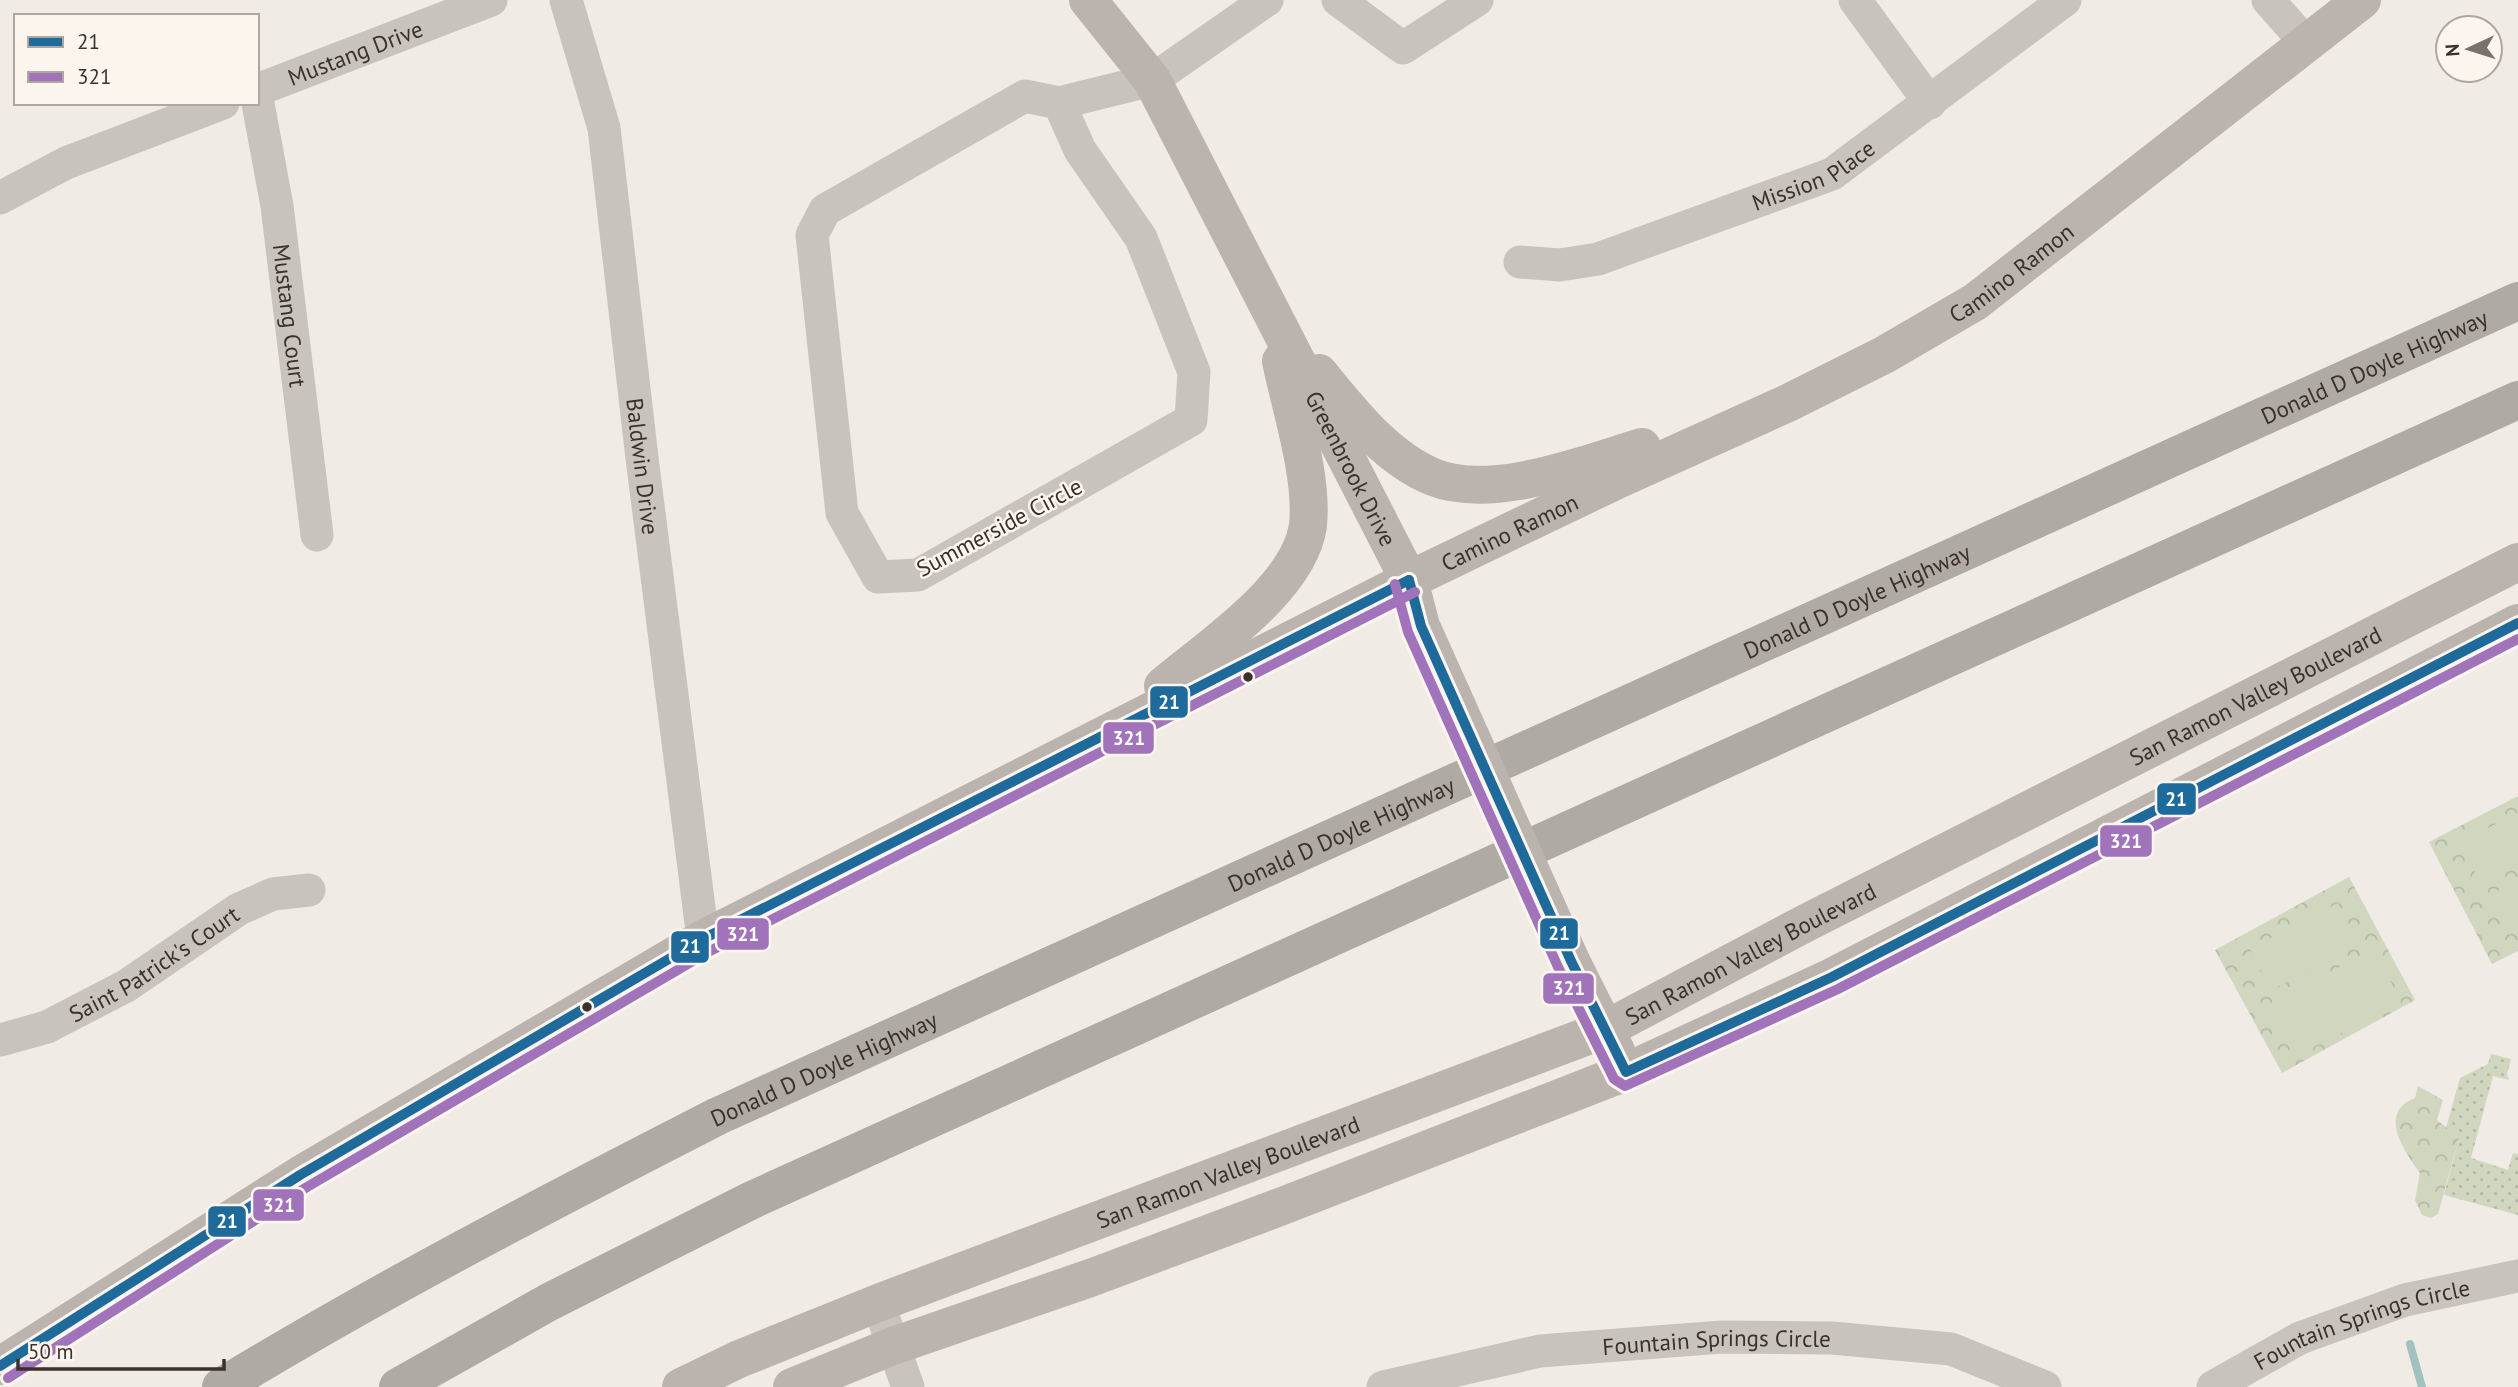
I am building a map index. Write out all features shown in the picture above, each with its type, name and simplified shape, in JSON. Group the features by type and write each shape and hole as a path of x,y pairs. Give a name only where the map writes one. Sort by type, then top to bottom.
{"highway":[{"name":"Donald D Doyle Highway","path":"221,1387 303,1337 511,1222 718,1116 2518,301"},
{"path":"398,1387 550,1301 752,1200 2518,400"}],"street":[{"name":"Mustang Drive","path":"259,89 491,0"},
{"name":"Baldwin Drive","path":"566,0 578,32 604,128 642,458 703,939"},
{"name":"Greenbrook Drive","path":"1088,0 1152,80 1409,580 1422,626 1452,695 1571,961 1626,1072"},
{"path":"1152,80 1267,0"},
{"path":"1338,0 1403,48 1478,0"},
{"path":"1855,0 1930,103"},
{"name":"Mission Place","path":"1520,262 1560,265 1598,259 1832,174 2065,0"},
{"path":"2268,0 2307,44"},
{"name":"Camino Ramon","path":"0,1366 300,1175 703,939 1115,727 1409,580 1615,481 1788,403 1884,355 1975,302 2362,0"},
{"name":"Summerside Circle","path":"1059,103 1080,150 1141,238 1194,372 1191,420 918,575 878,577 842,513 812,235 825,210 1024,96 1059,103 1152,80"},
{"path":"0,198 66,163 218,105"},
{"name":"Mustang Court","path":"258,105 276,206 317,535"},
{"path":"1272,314 1343,403 1389,449 1434,478 1480,485 1532,480 1788,403"},
{"path":"1115,727 1261,605 1296,559 1308,527 1307,486 1272,314"},
{"name":"San Ramon Valley Boulevard","path":"681,1387 739,1359 878,1303 1606,1029 1804,924 2518,562"},
{"name":"San Ramon Valley Boulevard","path":"792,1387 893,1346 1144,1258 1626,1072 1832,977 2518,624"},
{"name":"Saint Patrick's Court","path":"0,1040 47,1027 126,986 239,909 273,894 309,890"},
{"name":"Fountain Springs Circle","path":"2213,1387 2300,1338 2405,1300 2518,1276"},
{"path":"878,1303 908,1387"},
{"name":"Fountain Springs Circle","path":"1383,1387 1540,1351 1722,1337 1832,1338 1951,1349 2045,1387"}],"green space":[{"path":"2518,796 2518,951 2492,964 2429,842"},
{"path":"2518,812 2518,862 2480,882 2460,843"},
{"path":"2349,877 2415,1000 2282,1073 2215,950"},
{"path":"2518,880 2518,930 2509,935 2488,896"},
{"path":"2338,903 2359,944 2271,990 2250,949"},
{"path":"2374,949 2401,1002 2296,1056 2269,1004"},
{"path":"2491,1054 2511,1059 2507,1074 2509,1080 2493,1076 2471,1158 2508,1170 2513,1153 2518,1154 2518,1215 2444,1195 2459,1138 2446,1128 2460,1078 2488,1064"},
{"path":"2418,1086 2443,1100 2437,1120 2459,1138 2438,1214 2431,1218 2422,1215 2415,1200 2420,1173 2402,1144 2396,1123 2397,1113 2403,1105 2415,1098"}],"waterway":[{"path":"2410,1344 2422,1387"}],"transit line":[{"name":"21","path":"1409,580 1421,626 1571,961 1626,1072 1832,977 2518,623"},
{"name":"21","path":"0,1366 300,1175 703,939 1409,580"},
{"name":"321","path":"1395,584 1408,632 1558,967 1614,1079 1625,1086 1838,989 2518,639"},
{"name":"321","path":"8,1378 307,1187 710,951 1415,592"}]}
